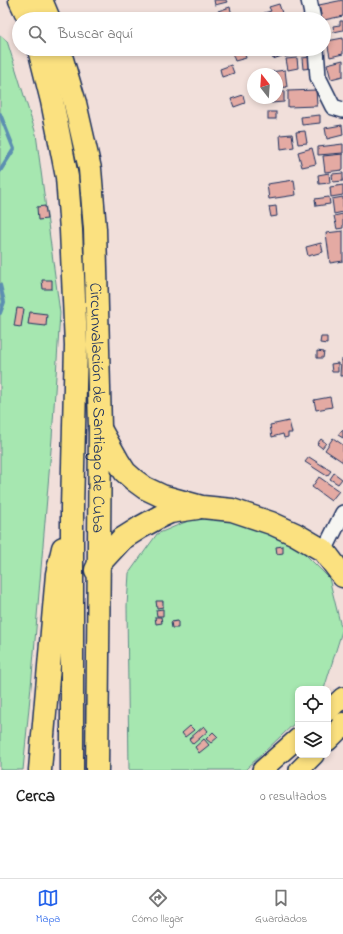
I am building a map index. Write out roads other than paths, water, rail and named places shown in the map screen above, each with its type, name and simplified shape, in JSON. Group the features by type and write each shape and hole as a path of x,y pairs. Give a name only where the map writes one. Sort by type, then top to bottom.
{"highway":[{"path":"20,0 25,12"},
{"path":"41,0 46,12"},
{"name":"Circunvalación de Santiago de Cuba","path":"41,56 52,101 67,177 72,230 76,345 72,508 72,770"},
{"name":"Circunvalación de Santiago de Cuba","path":"61,56 75,103 90,169 95,229 100,428 97,770"},
{"path":"100,428 125,472 145,488 162,496 202,507 232,510 271,523 295,534 324,551 343,576"},
{"path":"72,628 81,601 99,564 122,539 159,516 170,512 202,507"},
{"path":"40,770 57,574 72,508"},
{"path":"98,598 107,565 122,539"}],"main road":[{"path":"331,708 343,697"},
{"path":"262,770 295,741"},
{"path":"299,770 311,758"}],"street":[{"path":"309,0 312,12"},
{"path":"316,56 318,77 333,107 343,110"},
{"path":"324,551 343,513"}],"waterway":[{"path":"0,114 14,149 0,171"},
{"path":"0,285 4,302 0,313"}]}
